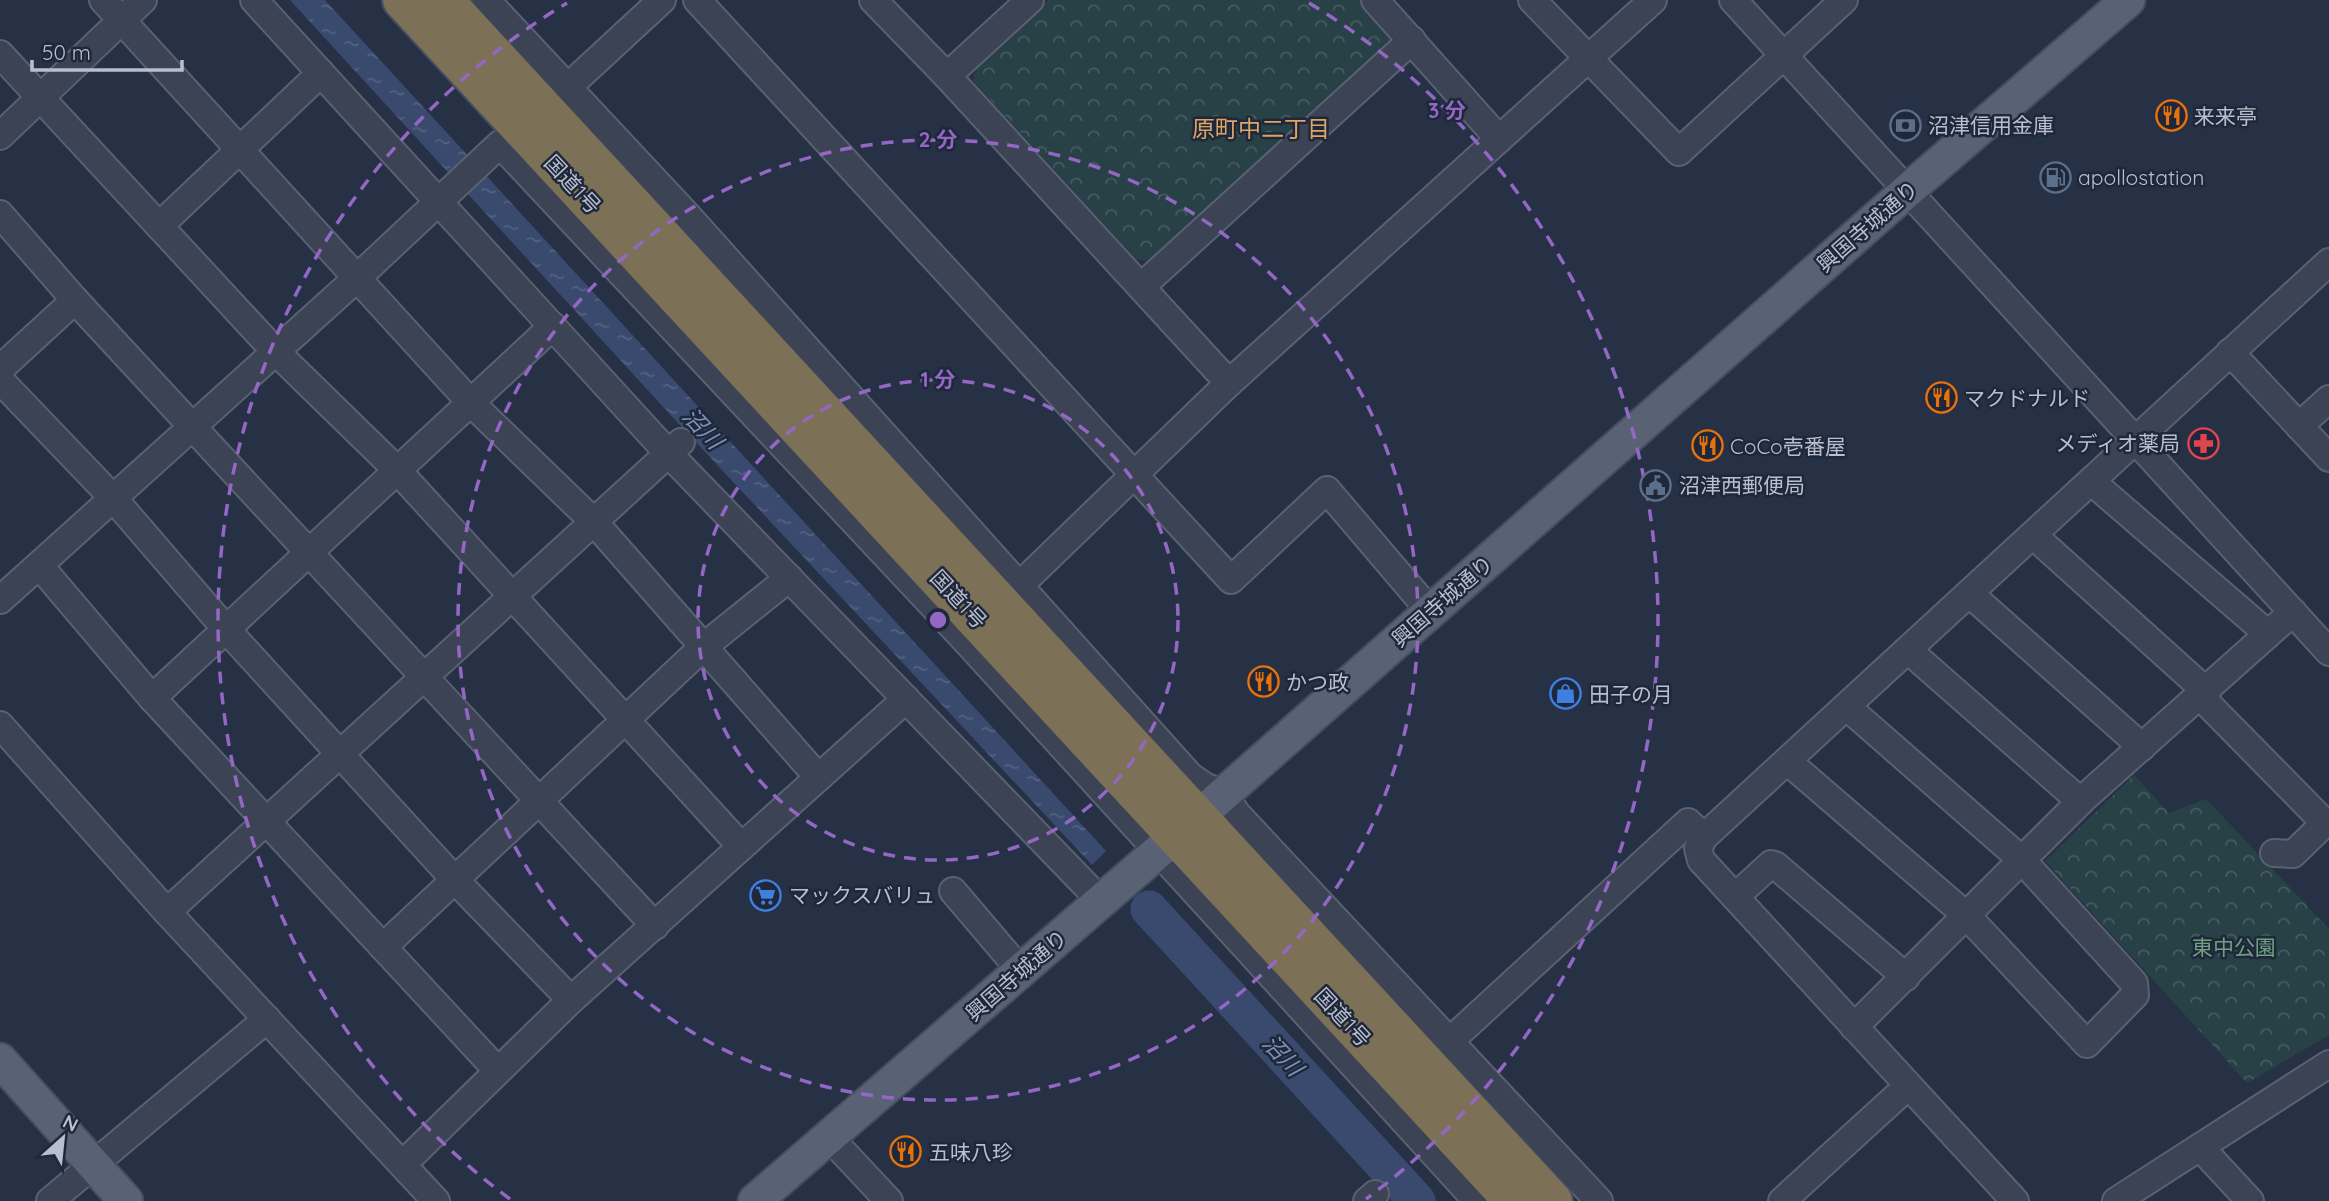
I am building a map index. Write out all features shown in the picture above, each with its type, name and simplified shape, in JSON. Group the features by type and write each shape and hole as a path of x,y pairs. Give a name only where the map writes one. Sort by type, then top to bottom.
{"highway":[{"name":"国道1号","path":"402,0 1553,1201"},
{"name":"国道1号","path":"444,0 1189,824 1513,1201"}],"main road":[{"name":"興国寺城通り","path":"755,1201 2128,0"},
{"path":"0,1060 126,1201"}],"street":[{"path":"103,0 472,404 594,522 818,777"},
{"path":"0,136 143,0"},
{"path":"254,0 321,73 442,196 553,326 675,448 789,578 1101,901"},
{"path":"485,0 569,86 668,206 1021,584 1190,776 1206,787 1189,824"},
{"path":"569,86 662,0"},
{"path":"697,0 1231,580 1327,490 1430,611"},
{"path":"873,0 947,76 1229,383"},
{"path":"947,76 1030,0"},
{"path":"1375,0 1499,139"},
{"path":"1532,0 1588,61 1679,152 1844,0"},
{"path":"1021,584 1229,383 1653,0"},
{"path":"1733,0 2329,652"},
{"path":"1142,286 1412,40"},
{"path":"0,54 274,350 396,469 740,845"},
{"path":"159,226 321,73"},
{"path":"0,600 274,350 357,278 500,144 1189,824 1420,1150 1477,1201"},
{"path":"0,214 75,300 311,551 655,926"},
{"path":"2015,1201 1701,860 1698,848 1704,837 2329,262"},
{"path":"0,369 75,300"},
{"path":"152,698 553,326"},
{"path":"2230,352 2329,458"},
{"path":"0,380 113,498 225,628 455,880 571,1000"},
{"path":"2300,426 2329,399"},
{"path":"167,912 424,674 675,448"},
{"path":"2092,482 2268,634"},
{"path":"2034,536 2204,694 2325,824 2292,855 2274,853"},
{"path":"39,565 152,698 267,818 497,1070"},
{"path":"383,947 538,798 626,722 702,648 789,578"},
{"path":"1970,594 2143,747"},
{"path":"1854,1027 2080,801 2204,694 2292,612"},
{"path":"1908,650 2080,801"},
{"path":"403,1164 571,1000 655,926 740,845 906,699"},
{"path":"1787,761 1967,916 2087,1044 2135,995 2134,983 2022,860 1847,707"},
{"path":"0,725 167,912 436,1201"},
{"path":"1189,824 1236,813 1599,1201"},
{"path":"1451,1040 1688,822 1704,837"},
{"path":"1735,897 1771,864 1775,865 1906,976"},
{"path":"953,891 1021,971"},
{"path":"50,1201 267,1019"},
{"path":"2116,1201 2329,1064"},
{"path":"1782,1201 1908,1086"},
{"path":"829,1137 889,1201"},
{"path":"2200,1147 2250,1201"}],"green space":[{"path":"1048,0 1361,0 1391,31 1389,44 1148,262 1136,259 973,81 979,62"},
{"name":"東中公園","path":"2134,775 2169,813 2206,799 2329,929 2329,1035 2247,1083 2045,861"}],"water":[{"path":"290,0 325,0 1106,851 1092,865 677,422"}],"waterway":[{"name":"沼川","path":"1149,909 1417,1201"}],"place":[{"name":"来来亭","path":"2171,116"},
{"name":"沼津信用金庫","path":"1905,125"},
{"name":"apollostation","path":"2055,177"},
{"name":"マクドナルド","path":"1941,398"},
{"name":"メディオ薬局","path":"2203,443"},
{"name":"CoCo壱番屋","path":"1707,446"},
{"name":"沼津西郵便局","path":"1656,485"},
{"name":"かつ政","path":"1263,682"},
{"name":"田子の月","path":"1566,694"},
{"name":"マックスバリュ","path":"766,895"},
{"name":"五味八珍","path":"906,1152"}],"district":[{"name":"原町中二丁目","path":"1261,128"}]}
